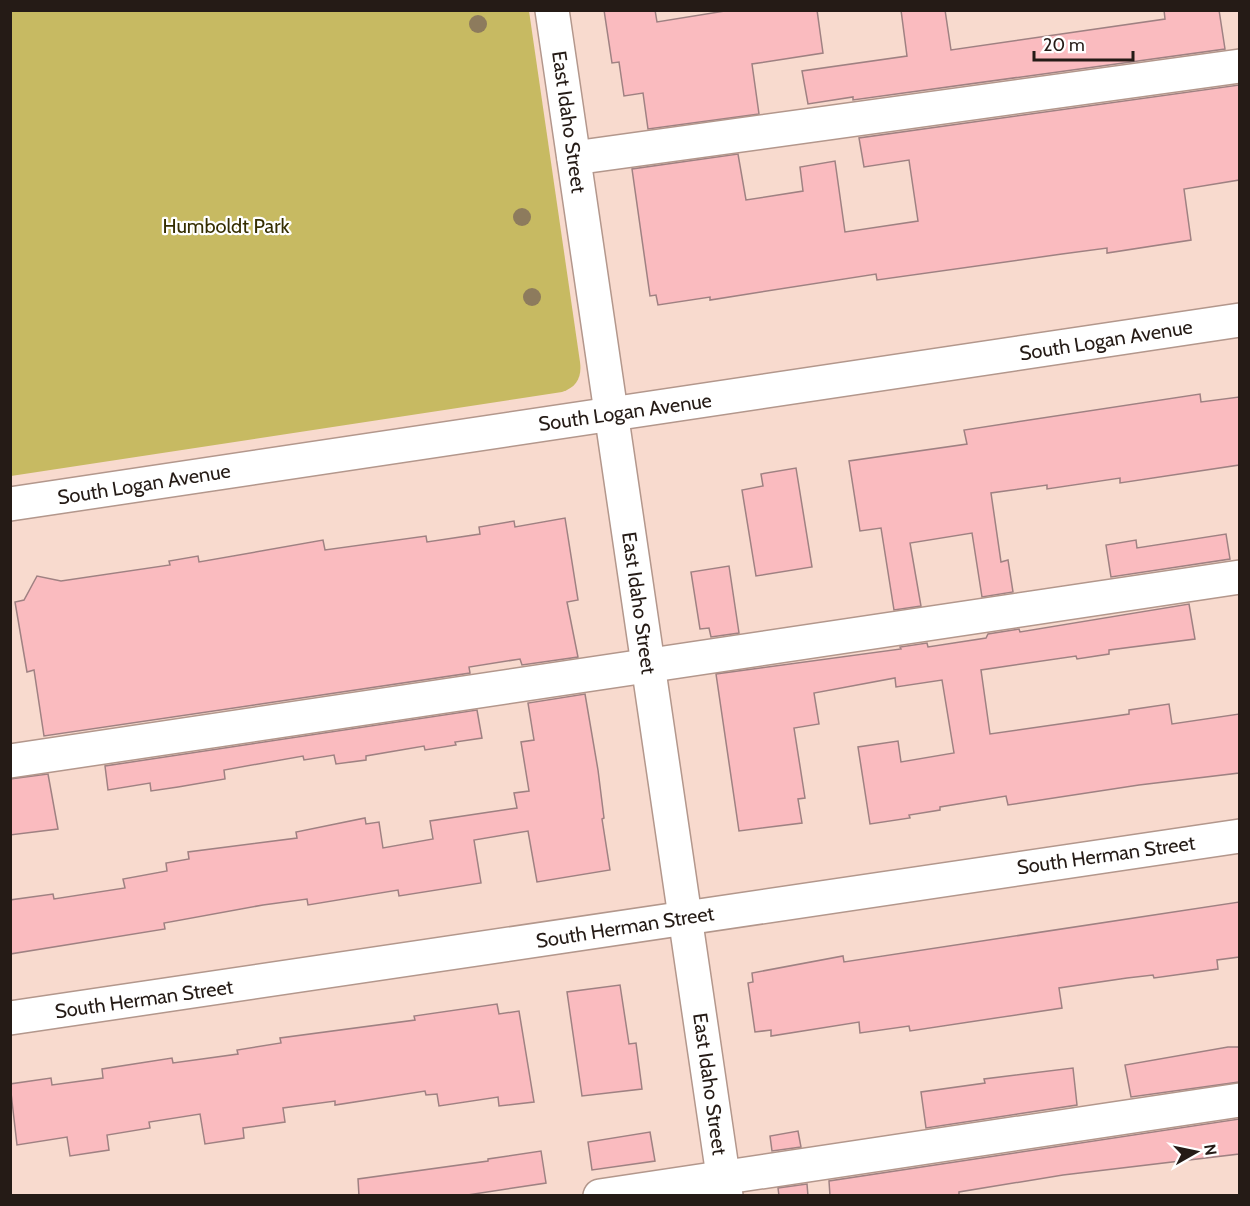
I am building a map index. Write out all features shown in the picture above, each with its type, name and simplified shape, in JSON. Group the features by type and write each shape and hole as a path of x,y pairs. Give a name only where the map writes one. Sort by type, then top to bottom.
{"street":[{"name":"East Idaho Street","path":"552,10 725,1186"},
{"path":"574,158 1239,66"},
{"name":"South Logan Avenue","path":"10,504 1239,320"},
{"path":"10,761 1239,578"},
{"name":"South Herman Street","path":"10,1018 1239,836"},
{"path":"600,1196 725,1186 1239,1100"}],"green space":[{"name":"Humboldt Park","path":"11,10 529,11 580,362 577,381 562,392 11,476"}],"building":[{"path":"604,10 655,10 657,22 731,10 817,10 823,53 752,64 759,114 648,129 643,93 624,96 619,62 612,63"},
{"path":"901,10 945,10 951,50 1165,19 1164,10 1219,10 1225,49 853,100 853,97 808,104 802,71 907,56"},
{"path":"1239,85 1239,180 1184,189 1191,240 1107,253 1107,248 877,280 876,274 710,300 710,297 658,305 656,295 650,296 632,169 738,154 746,200 803,191 800,167 835,161 845,232 918,221 909,160 864,167 859,138"},
{"path":"1200,394 1201,402 1239,397 1239,465 1120,483 1120,478 1047,489 1047,485 991,493 1001,562 1008,560 1013,592 982,597 972,533 910,543 921,606 894,610 881,528 860,531 849,461 967,444 964,430"},
{"path":"796,468 812,567 756,576 742,490 763,486 761,474"},
{"path":"565,518 578,600 567,602 578,657 522,665 520,659 469,667 470,673 44,736 34,670 27,672 15,602 24,600 37,576 61,581 170,565 169,561 198,556 199,562 323,540 325,550 426,536 427,542 480,534 479,527 514,521 515,527"},
{"path":"1226,534 1230,559 1111,577 1106,545 1136,540 1137,548"},
{"path":"729,566 739,633 711,637 709,628 700,629 691,572"},
{"path":"1189,604 1195,639 1109,650 1109,654 1077,659 1076,656 981,670 990,734 1129,714 1129,710 1169,704 1172,724 1239,714 1239,773 1139,785 1008,805 1006,796 940,807 940,810 909,815 910,818 870,824 858,747 898,741 901,762 954,753 942,680 896,687 895,678 814,693 819,724 794,728 805,798 798,799 802,823 739,831 716,674 901,649 900,647 927,643 928,647 986,638 988,634 1019,629 1020,632"},
{"path":"585,694 598,770 604,818 602,819 610,870 537,882 528,831 474,840 481,883 399,896 398,890 308,905 307,899 263,905 164,923 165,929 10,954 10,900 53,894 54,899 125,888 123,879 167,871 166,863 189,859 188,852 297,838 296,832 365,818 366,824 379,822 383,848 433,839 430,821 517,808 514,793 529,791 521,742 534,740 528,703"},
{"path":"477,710 482,738 455,742 456,745 425,750 424,746 366,756 366,760 336,764 334,755 304,760 303,756 224,770 225,779 151,791 150,783 108,790 105,766"},
{"path":"48,774 58,829 10,835 10,779"},
{"path":"1239,902 1239,957 1217,960 1218,969 1154,978 1153,975 1127,978 1059,988 1062,1008 910,1031 909,1026 860,1033 859,1022 771,1036 771,1030 755,1032 748,983 753,982 752,973 843,956 844,962"},
{"path":"620,985 629,1044 636,1043 642,1089 582,1096 567,992"},
{"path":"497,1004 499,1014 519,1011 534,1102 499,1106 498,1097 439,1106 437,1094 426,1095 425,1091 335,1105 335,1101 283,1108 285,1122 243,1128 244,1138 205,1144 200,1114 149,1122 150,1128 107,1135 109,1150 70,1156 67,1137 17,1145 10,1084 51,1078 52,1085 103,1078 102,1069 172,1058 173,1063 238,1054 237,1050 281,1043 280,1038 415,1020 414,1016"},
{"path":"1239,1047 1239,1082 1131,1097 1125,1065"},
{"path":"1073,1068 1077,1105 926,1128 921,1092 985,1083 984,1079"},
{"path":"1239,1119 1239,1154 1063,1175 959,1192 959,1196 830,1196 829,1181"},
{"path":"798,1131 801,1147 772,1151 770,1136"},
{"path":"650,1132 655,1161 592,1170 588,1142"},
{"path":"541,1151 546,1183 461,1196 359,1196 358,1179 488,1161 488,1159"},
{"path":"807,1184 808,1196 779,1196 778,1188"}]}
